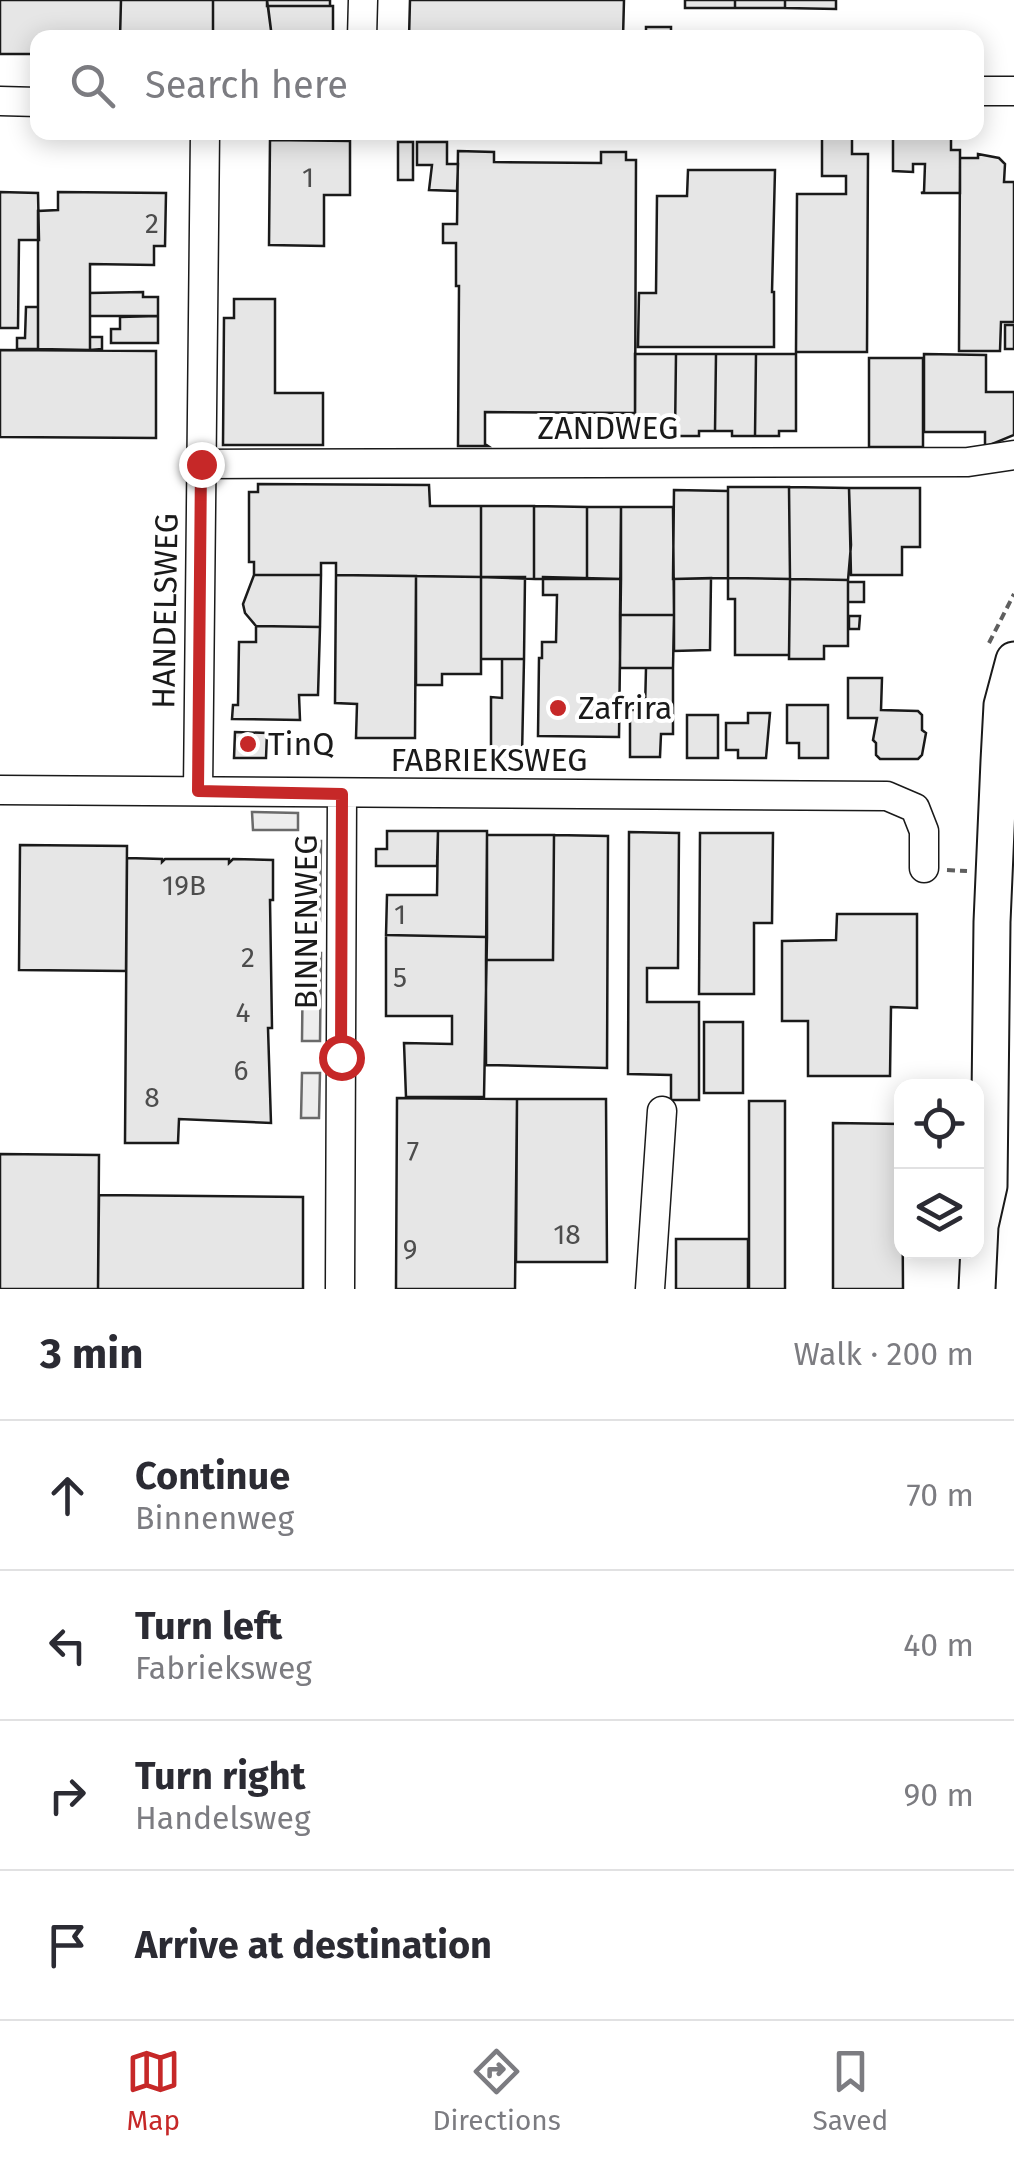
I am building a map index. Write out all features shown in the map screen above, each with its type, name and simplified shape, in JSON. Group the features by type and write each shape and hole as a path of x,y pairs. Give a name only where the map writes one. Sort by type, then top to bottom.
{"main road":[{"path":"977,1289 980,1226 989,1186 992,922 1002,705 1014,660"},
{"path":"989,1186 999,1225 1000,1289"}],"street":[{"path":"362,30 363,0"},
{"path":"984,91 1014,91"},
{"path":"0,101 30,102"},
{"name":"HANDELSWEG","path":"198,791 205,140"},
{"name":"ZANDWEG","path":"201,464 968,462 1014,455"},
{"name":"FABRIEKSWEG","path":"0,790 887,796 915,808 924,831 924,868"},
{"name":"BINNENWEG","path":"340,1289 342,794"},
{"path":"650,1289 662,1112"}],"shaded area":[{"path":"252,812 298,813 298,830 253,830"},
{"path":"304,841 321,841 320,921 303,920"},
{"path":"303,953 321,953 320,1041 302,1041"},
{"path":"302,1073 320,1073 319,1118 301,1118"}],"building":[{"path":"0,0 121,0 120,30 30,30 30,54 0,54"},
{"path":"121,0 213,0 213,30 120,30"},
{"path":"213,0 267,0 271,30 213,30"},
{"path":"267,0 330,0 330,6 267,6"},
{"path":"410,0 624,0 623,30 409,30"},
{"path":"685,0 735,0 735,8 685,8"},
{"path":"735,0 785,0 785,8 735,8"},
{"path":"785,0 836,0 836,9 785,8"},
{"path":"268,6 333,6 333,30 271,30"},
{"path":"646,27 671,27 671,30"},
{"path":"270,140 350,141 350,195 324,195 324,246 269,245"},
{"path":"822,140 852,140 852,154 868,154 867,352 796,352 797,194 846,194 846,176 822,176"},
{"path":"893,140 951,140 951,150 960,150 960,193 921,193 925,164 913,164 913,172 893,171"},
{"path":"398,142 413,142 413,180 398,180"},
{"path":"417,142 447,142 447,164 458,164 457,191 429,190 432,165 417,165"},
{"path":"458,151 494,152 494,162 601,163 601,152 626,152 626,160 636,160 635,431 635,413 485,412 488,446 458,446 459,286 456,243 443,243 443,224 457,224"},
{"path":"978,154 999,158 1005,164 1004,182 1014,182 1014,322 1001,322 1000,351 959,351 960,158 978,158"},
{"path":"688,170 775,170 774,347 638,347 639,293 656,293 657,196 687,196"},
{"path":"0,192 38,193 39,240 19,240 18,328 0,328"},
{"path":"58,192 166,193 165,246 154,246 154,265 90,264 90,350 38,349 38,211 58,210"},
{"path":"143,292 143,297 158,297 158,316 90,316 90,293"},
{"path":"234,299 275,299 275,393 323,393 323,445 223,445 224,318 234,318"},
{"path":"26,307 38,307 38,349 17,349 17,338 25,338"},
{"path":"158,316 158,343 111,343 111,329 120,329 120,317"},
{"path":"1005,325 1014,325 1014,349 1005,349"},
{"path":"90,337 102,337 102,349 90,350"},
{"path":"0,350 156,351 156,438 0,437"},
{"path":"635,354 676,354 675,436 652,436 652,431 635,430"},
{"path":"676,354 716,354 715,431 675,436"},
{"path":"716,354 756,354 755,436 715,431"},
{"path":"756,354 796,354 796,431 755,436"},
{"path":"924,354 986,355 986,392 1014,392 1014,435 985,447 985,432 924,432"},
{"path":"869,358 923,358 923,447 869,447"},
{"path":"258,484 429,485 430,506 481,506 481,577 336,575 336,563 321,563 321,575 254,575 254,562 249,562 249,492 258,492"},
{"path":"728,487 789,487 790,579 728,578"},
{"path":"789,487 849,488 848,580 790,579"},
{"path":"849,488 920,488 920,547 902,547 902,575 851,575"},
{"path":"674,490 728,491 728,578 673,579"},
{"path":"481,506 534,506 534,579 481,577"},
{"path":"534,506 587,507 587,579 534,579"},
{"path":"587,507 621,507 621,579 587,579"},
{"path":"621,507 673,507 674,615 620,615"},
{"path":"254,575 321,575 320,627 256,626 243,604"},
{"path":"336,575 416,576 415,738 356,738 357,704 335,703"},
{"path":"416,576 481,577 481,674 442,674 442,685 416,685"},
{"path":"481,577 525,577 524,659 481,659"},
{"path":"543,577 621,579 619,737 538,736 542,642 556,642 557,595 543,595"},
{"path":"711,578 710,650 674,651 674,579"},
{"path":"728,578 790,579 789,655 735,655 735,599 728,599"},
{"path":"790,579 848,580 848,646 824,646 824,659 789,659"},
{"path":"848,582 864,582 864,602 848,602"},
{"path":"620,615 674,615 673,668 620,668"},
{"path":"849,616 860,616 859,629 849,629"},
{"path":"256,626 320,627 318,695 299,695 300,720 232,719 233,705 238,705 239,642 256,642"},
{"path":"502,659 524,659 522,756 491,756 491,697 502,698"},
{"path":"646,668 673,668 673,734 661,734 660,757 630,757 630,710 645,710"},
{"path":"848,678 882,678 881,710 918,711 922,715 922,730 926,733 918,759 880,759 876,755 873,740 877,718 848,718"},
{"path":"787,705 828,705 828,758 799,758 799,743 787,743"},
{"path":"748,713 770,713 766,758 738,758 738,750 726,750 726,723 748,723"},
{"path":"687,715 718,715 718,758 687,758"},
{"path":"235,732 267,733 266,758 234,758"},
{"path":"387,831 438,831 437,866 376,866 376,849 387,849"},
{"path":"438,831 487,831 487,937 386,935 387,895 437,895"},
{"path":"629,832 679,833 678,968 647,968 647,1002 699,1002 699,1100 671,1100 671,1075 628,1074"},
{"path":"700,833 773,833 772,923 754,923 754,994 699,994"},
{"path":"487,835 554,835 553,960 486,960"},
{"path":"554,835 608,836 607,1068 486,1065 486,960 553,960"},
{"path":"20,845 127,846 126,971 19,970"},
{"path":"127,858 162,862 229,859 229,863 233,859 273,860 272,1028 268,1028 271,1123 179,1119 178,1143 125,1143"},
{"path":"837,914 917,914 917,1008 891,1007 890,1076 808,1076 808,1021 782,1021 782,941 836,940"},
{"path":"386,935 487,937 484,1097 406,1097 404,1043 452,1044 452,1016 386,1016"},
{"path":"704,1022 743,1022 743,1093 704,1093"},
{"path":"397,1098 517,1099 515,1289 396,1289"},
{"path":"517,1099 606,1099 607,1262 516,1262"},
{"path":"749,1101 785,1101 785,1289 749,1289"},
{"path":"833,1123 894,1124 894,1259 903,1259 903,1289 833,1289"},
{"path":"0,1154 99,1155 98,1289 0,1289"},
{"path":"99,1195 303,1197 303,1289 98,1289"},
{"path":"676,1239 748,1239 748,1289 676,1289"}],"place":[{"name":"Zafrira","path":"558,708"},
{"name":"TinQ","path":"248,744"}],"route":[{"path":"201,464 198,791 342,794 341,1057"}]}
